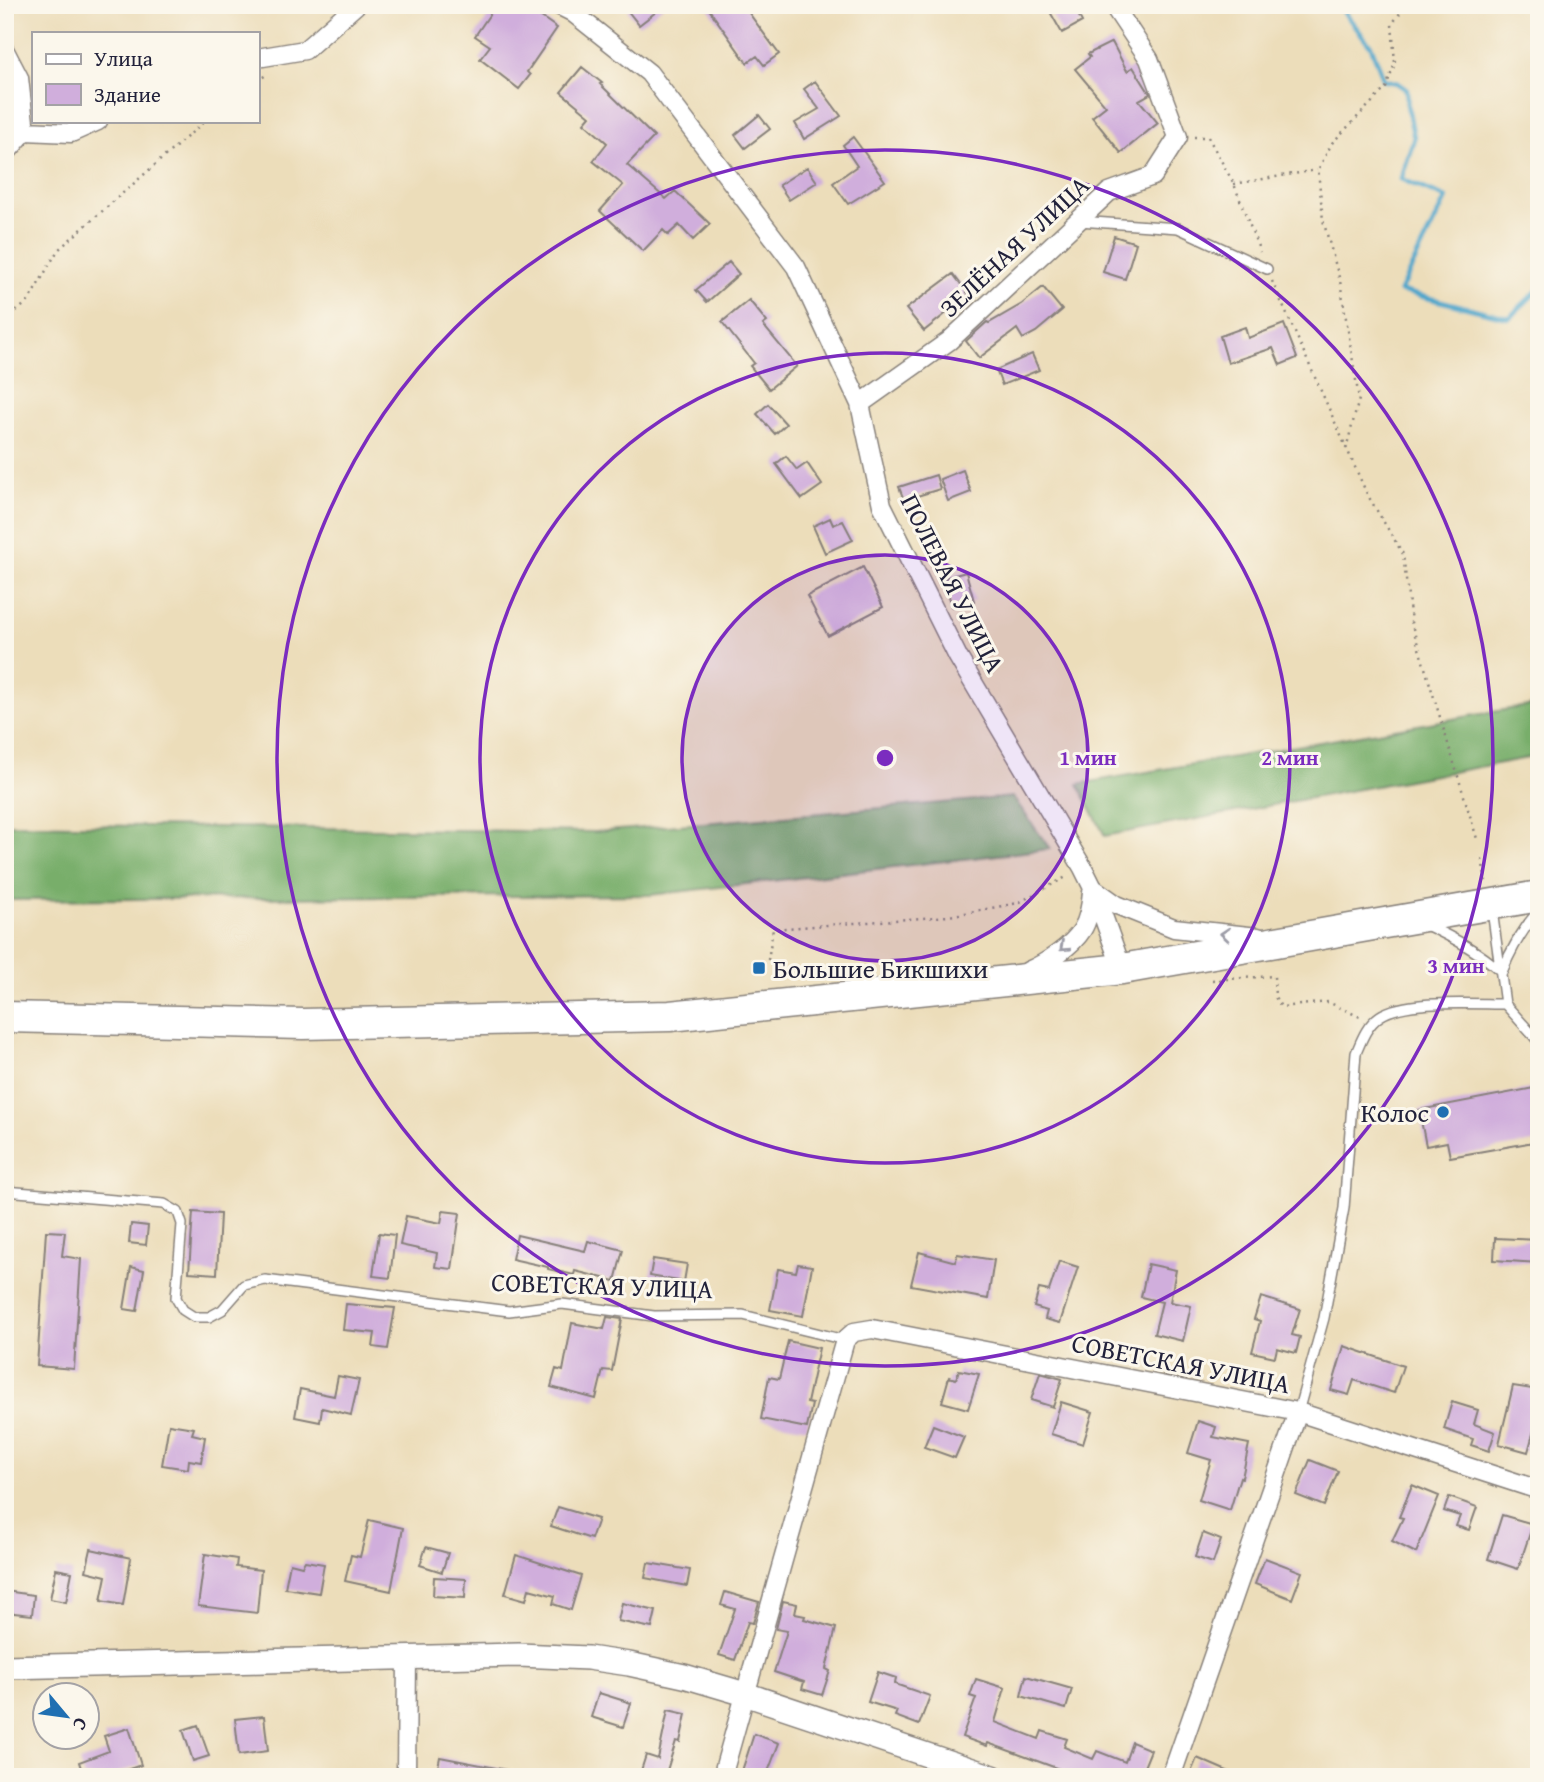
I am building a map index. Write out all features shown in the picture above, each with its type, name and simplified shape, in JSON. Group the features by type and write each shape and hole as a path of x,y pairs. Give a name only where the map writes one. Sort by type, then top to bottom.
{"highway":[{"path":"5,1017 303,1024 670,1016 1122,969 1539,896"}],"street":[{"path":"259,58 305,50 356,5"},
{"name":"ПОЛЕВАЯ УЛИЦА","path":"558,5 572,12 649,73 796,267 860,404 882,505 958,657 1083,868 1093,888 1122,969"},
{"path":"1113,5 1149,59 1178,137"},
{"path":"5,51 19,78 26,131 5,154"},
{"path":"26,131 71,133 96,122"},
{"name":"ЗЕЛЁНАЯ УЛИЦА","path":"860,404 949,341 1109,192 1153,176 1178,137"},
{"path":"1000,982 1045,964 1082,931 1089,913 1093,888 1117,905 1174,928 1293,940"},
{"name":"СОВЕТСКАЯ УЛИЦА","path":"845,1340 854,1332 872,1329 1298,1412 1539,1490"},
{"path":"722,1777 845,1340"},
{"path":"1171,1777 1298,1412"},
{"path":"5,1667 519,1655 588,1658 673,1674 745,1694 993,1777"},
{"path":"406,1777 407,1657"}],"lane":[{"path":"1079,221 1178,228 1267,269"},
{"path":"1491,905 1505,1004 1539,1042"},
{"path":"1502,972 1514,944 1539,910"},
{"path":"1411,919 1464,943 1482,954 1502,972"},
{"path":"1298,1412 1324,1318 1344,1208 1356,1053 1363,1034 1382,1014 1398,1009 1429,1004 1505,1004"},
{"name":"СОВЕТСКАЯ УЛИЦА","path":"5,1191 164,1204 178,1212 182,1224 176,1298 183,1310 194,1317 209,1317 222,1310 244,1285 265,1280 509,1311 562,1304 654,1317 743,1315 845,1340"}],"path":[{"path":"1346,449 1359,399 1340,281 1323,220 1318,170 1332,143 1386,88 1395,63 1392,24 1406,5"},
{"path":"5,320 28,302 58,250 204,122"},
{"path":"1178,137 1208,137 1234,184 1267,269 1346,449 1367,494 1403,554 1411,622 1478,842"},
{"path":"1234,184 1318,170"},
{"path":"768,960 773,929 949,916 1018,903 1083,868"},
{"path":"1212,980 1275,976 1275,997 1281,1007 1328,1002 1373,1022"}],"green space":[{"path":"1539,704 1539,756 1105,836 1078,784"},
{"path":"1013,797 1050,849 650,895 5,900 5,824 595,832"}],"building":[{"path":"496,5 524,5 557,28 527,72 530,75 519,89 480,59 490,46 475,36"},
{"path":"634,5 665,5 639,25 627,10"},
{"path":"706,5 743,5 779,54 764,65 757,56 747,63"},
{"path":"1057,5 1073,5 1082,22 1062,33 1049,10"},
{"path":"1112,42 1127,71 1133,67 1150,94 1139,100 1158,123 1121,153 1092,117 1106,106 1075,69 1090,57 1088,54"},
{"path":"582,67 602,83 600,84 654,137 627,165 666,199 675,191 710,224 693,240 679,225 668,235 663,230 643,251 600,211 623,185 593,161 607,143 584,123 590,116 561,92"},
{"path":"815,81 841,116 804,139 795,123 819,109 804,89"},
{"path":"759,115 770,129 745,148 735,135"},
{"path":"853,137 885,181 848,204 833,183 857,166 843,145"},
{"path":"807,167 817,182 789,200 779,185"},
{"path":"1114,236 1136,243 1125,279 1103,272"},
{"path":"729,262 739,274 707,302 696,290"},
{"path":"953,274 969,295 924,331 906,309"},
{"path":"1043,287 1062,310 1036,332 1023,339 1017,329 979,358 966,341 987,322 1022,304"},
{"path":"749,300 767,322 763,325 797,366 769,389 750,366 754,363 722,322"},
{"path":"1284,324 1297,358 1280,365 1273,348 1228,363 1220,336 1245,327 1248,338"},
{"path":"1032,354 1039,370 1002,385 996,370"},
{"path":"768,404 786,424 775,434 757,414"},
{"path":"786,456 797,470 807,463 822,485 802,499 776,464"},
{"path":"963,470 971,492 948,501 940,479"},
{"path":"936,475 940,489 904,500 899,487"},
{"path":"830,518 833,525 843,521 853,540 825,553 813,526"},
{"path":"863,567 883,607 828,636 807,596"},
{"path":"966,572 974,601 952,607 944,578"},
{"path":"1539,1087 1539,1141 1450,1157 1447,1142 1426,1146 1419,1110"},
{"path":"443,1211 460,1213 452,1269 435,1267 437,1253 400,1245 406,1216 441,1223"},
{"path":"193,1212 220,1214 217,1274 189,1272"},
{"path":"131,1224 148,1226 146,1245 129,1243"},
{"path":"46,1231 65,1232 62,1256 81,1259 74,1369 37,1366"},
{"path":"379,1233 395,1235 390,1278 373,1276"},
{"path":"517,1235 585,1251 588,1241 623,1250 615,1281 575,1271 574,1275 512,1259"},
{"path":"1495,1238 1539,1240 1539,1263 1494,1260"},
{"path":"919,1252 956,1262 957,1254 994,1260 988,1299 911,1285"},
{"path":"653,1259 687,1264 684,1282 650,1276"},
{"path":"1059,1261 1078,1267 1060,1323 1045,1319 1047,1311 1034,1307 1039,1289 1049,1291"},
{"path":"798,1264 812,1266 803,1316 770,1310 778,1269 796,1272"},
{"path":"1148,1264 1176,1270 1170,1302 1191,1306 1183,1341 1154,1334 1162,1302 1141,1297"},
{"path":"131,1267 144,1270 137,1311 124,1309"},
{"path":"1261,1297 1300,1309 1292,1335 1300,1337 1296,1353 1277,1348 1275,1357 1252,1352 1260,1321 1254,1319"},
{"path":"346,1304 395,1308 388,1349 373,1347 375,1333 343,1330"},
{"path":"607,1317 622,1319 612,1371 603,1370 596,1399 551,1387 556,1369 563,1371 572,1323 604,1329"},
{"path":"788,1341 819,1348 807,1403 812,1404 807,1428 761,1419 769,1377 779,1379"},
{"path":"1344,1346 1403,1366 1394,1393 1354,1380 1349,1395 1331,1390"},
{"path":"959,1370 979,1374 968,1409 942,1402 949,1377 956,1379"},
{"path":"1040,1373 1062,1379 1053,1407 1031,1400"},
{"path":"338,1376 359,1380 351,1415 322,1408 320,1422 295,1417 300,1389 334,1396"},
{"path":"1513,1386 1539,1390 1539,1412 1528,1452 1499,1444"},
{"path":"1061,1402 1093,1412 1083,1444 1051,1434"},
{"path":"1452,1402 1478,1410 1474,1424 1495,1432 1489,1451 1471,1445 1473,1439 1444,1429"},
{"path":"1198,1421 1216,1427 1213,1437 1249,1444 1242,1478 1240,1477 1230,1510 1199,1500 1211,1460 1188,1453"},
{"path":"169,1424 194,1428 192,1434 205,1437 201,1462 189,1460 188,1469 162,1465"},
{"path":"933,1425 964,1437 955,1458 924,1447"},
{"path":"1310,1460 1338,1471 1324,1506 1296,1495"},
{"path":"1412,1485 1439,1496 1416,1553 1392,1541 1403,1518 1399,1517"},
{"path":"1449,1497 1477,1507 1469,1530 1456,1526 1460,1516 1444,1511"},
{"path":"558,1507 598,1519 591,1539 551,1526"},
{"path":"1502,1515 1533,1524 1518,1569 1488,1559"},
{"path":"369,1520 403,1528 391,1591 345,1581 351,1555 360,1557"},
{"path":"1203,1533 1221,1540 1213,1563 1195,1557"},
{"path":"426,1547 448,1553 442,1572 420,1565"},
{"path":"91,1549 131,1558 123,1605 101,1601 106,1576 86,1571"},
{"path":"205,1554 237,1559 236,1567 261,1570 257,1613 198,1606"},
{"path":"516,1555 581,1576 571,1610 553,1604 555,1596 529,1589 526,1600 505,1594"},
{"path":"1265,1558 1302,1572 1292,1599 1255,1584"},
{"path":"305,1561 324,1564 319,1593 285,1588 290,1563 302,1566"},
{"path":"648,1563 690,1570 687,1586 645,1578"},
{"path":"56,1569 72,1572 66,1602 50,1599"},
{"path":"434,1577 466,1579 465,1598 433,1596"},
{"path":"5,1591 34,1595 32,1615 5,1612"},
{"path":"725,1592 759,1602 753,1623 748,1622 735,1660 719,1655 735,1609 721,1605"},
{"path":"783,1601 797,1604 795,1614 805,1616 804,1619 836,1628 826,1669 830,1671 822,1695 802,1689 804,1682 774,1672 787,1631 776,1629"},
{"path":"622,1603 656,1611 652,1628 618,1621"},
{"path":"878,1672 896,1678 895,1684 930,1696 919,1725 895,1716 897,1711 868,1702"},
{"path":"1026,1676 1072,1689 1066,1709 1021,1696"},
{"path":"976,1679 1005,1688 995,1722 1039,1739 1042,1731 1067,1739 1064,1747 1093,1759 1097,1751 1125,1762 1132,1742 1151,1750 1140,1777 1081,1777 988,1743 987,1746 962,1737 976,1698 970,1696"},
{"path":"599,1693 631,1703 623,1727 591,1717"},
{"path":"668,1710 686,1714 680,1742 676,1741 665,1777 639,1777 646,1755 658,1759"},
{"path":"264,1716 268,1751 239,1755 235,1719"},
{"path":"198,1725 209,1756 193,1761 183,1730"},
{"path":"129,1728 141,1765 106,1777 84,1777 79,1762 109,1751 104,1736"},
{"path":"754,1734 779,1743 766,1777 740,1777"},
{"path":"440,1757 507,1770 507,1777 436,1777"},
{"path":"1197,1758 1241,1777 1189,1777"}],"waterway":[{"path":"1347,5 1343,11 1371,46 1384,80 1397,83 1407,90 1414,138 1401,179 1446,198 1400,291 1509,318 1539,289"}],"place":[{"name":"Большие Бикшихи","path":"759,968"},
{"name":"Колос","path":"1443,1112"}]}
